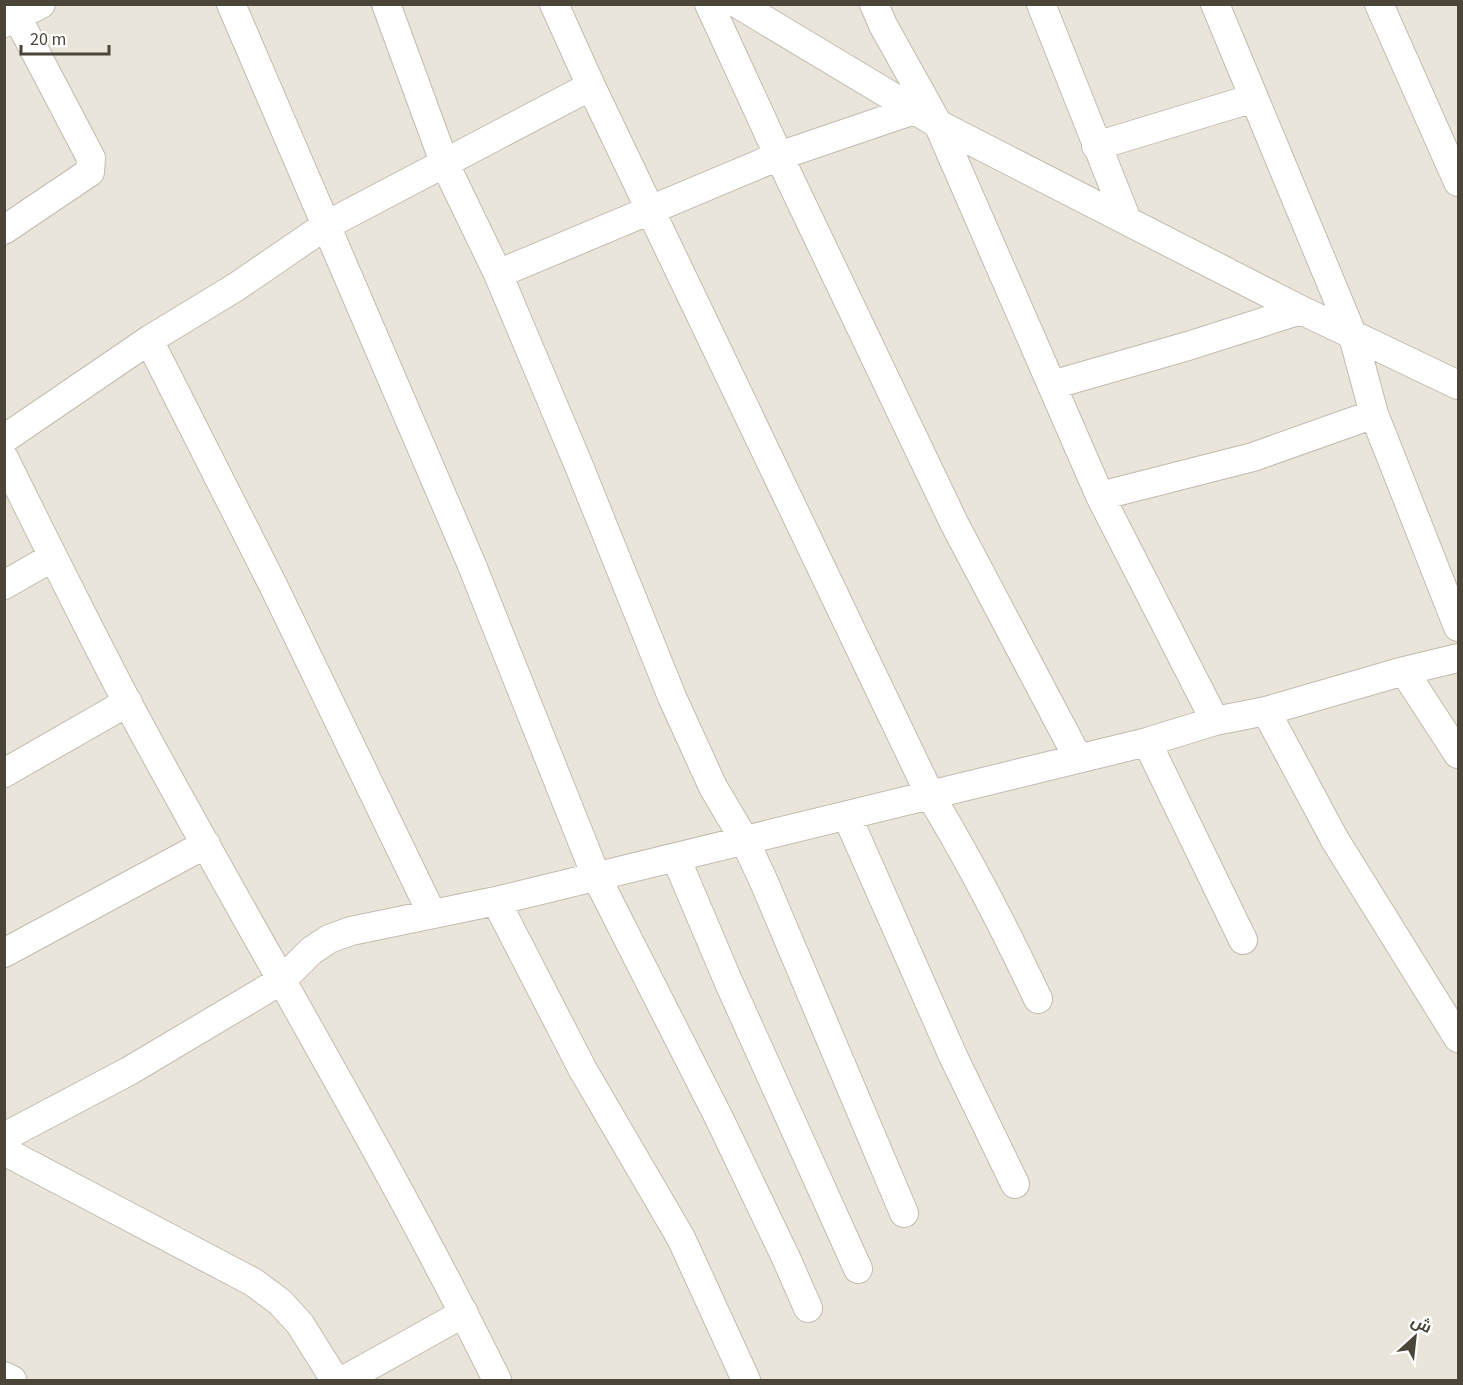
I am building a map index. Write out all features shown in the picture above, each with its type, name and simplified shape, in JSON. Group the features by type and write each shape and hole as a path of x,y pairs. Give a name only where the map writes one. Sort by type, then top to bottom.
{"street":[{"path":"231,4 471,563 596,876 719,1118 808,1308"},
{"path":"386,4 444,162 498,274 579,466 672,697 713,787 745,841 769,893 904,1213"},
{"path":"554,4 930,795 961,846 1005,929 1038,999"},
{"path":"709,4 954,523 1078,758"},
{"path":"738,4 926,117 1301,310 1458,385"},
{"path":"874,4 1052,385 1100,496 1215,721"},
{"path":"1041,4 1127,220"},
{"path":"1215,4 1353,336 1374,414 1458,627"},
{"path":"1378,4 1458,182"},
{"path":"4,230 90,172 91,158 21,15"},
{"path":"4,439 149,340 236,287 325,226 591,86"},
{"path":"1096,146 1254,98"},
{"path":"498,274 779,156 926,117"},
{"path":"1052,385 1188,346 1301,310"},
{"path":"149,340 278,595 432,914"},
{"path":"1100,496 1252,457 1374,414"},
{"path":"4,458 128,702 464,1313 497,1380"},
{"path":"4,585 53,557"},
{"path":"4,1137 129,1071 282,980 311,951 329,939 351,931 496,901 847,816 1147,742 1215,721 1266,711 1404,671 1458,658"},
{"path":"1404,671 1458,754"},
{"path":"4,773 128,702"},
{"path":"1266,711 1335,840 1458,1038"},
{"path":"1147,742 1243,940"},
{"path":"847,816 953,1056 1016,1184"},
{"path":"4,953 206,843"},
{"path":"676,858 729,983 858,1269"},
{"path":"496,901 583,1070 681,1238 746,1380"},
{"path":"4,1151 253,1282 280,1302 300,1324 335,1380"},
{"path":"344,1380 464,1313"},
{"path":"4,1376 12,1380"}],"shaded area":[{"path":"5,5 1458,5 1458,1380 5,1380"}]}
